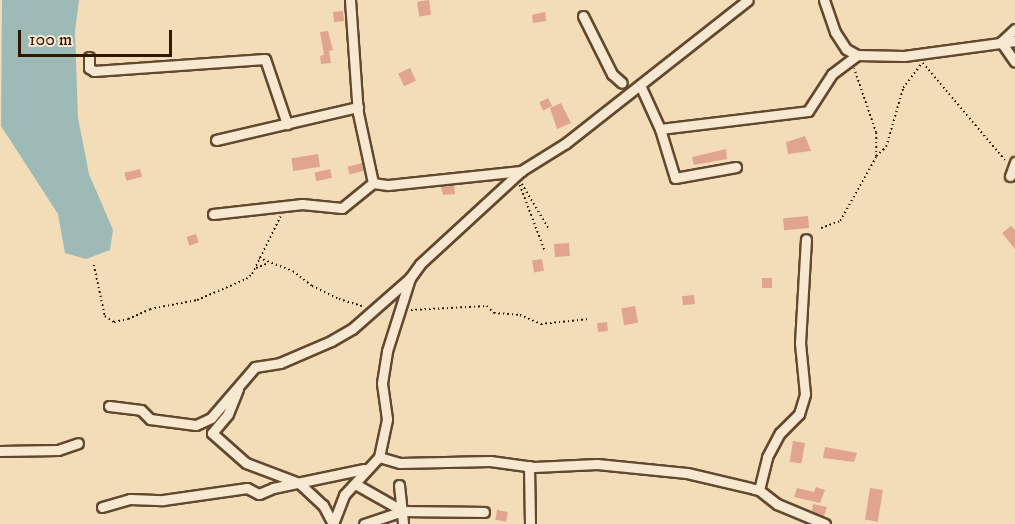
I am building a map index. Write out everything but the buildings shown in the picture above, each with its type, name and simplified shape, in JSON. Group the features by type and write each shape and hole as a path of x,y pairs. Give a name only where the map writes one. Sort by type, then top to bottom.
{"street":[{"path":"350,0 358,107 374,183"},
{"path":"109,406 141,410 150,419 196,425 211,418 255,366 308,354 352,328 410,278 446,237 518,174 566,143 748,0"},
{"path":"824,0 835,32 846,49 857,55 904,56 1015,41"},
{"path":"583,16 612,74 622,83 628,94"},
{"path":"1002,42 1015,29"},
{"path":"1002,42 1015,62"},
{"path":"660,129 808,111 832,74 857,55"},
{"path":"89,57 89,68 94,71 265,59 287,124"},
{"path":"622,83 639,86"},
{"path":"639,86 660,129 675,177 736,167"},
{"path":"216,140 358,107"},
{"path":"213,214 286,205 342,208 374,183 388,185 518,174"},
{"path":"759,490 767,457 780,433 799,414 805,394 800,344 806,239"},
{"path":"102,507 130,500 163,500 247,488 259,494 364,469 379,457 387,419 382,383 387,351 410,278"},
{"path":"240,382 228,414 212,433 246,463 299,483 323,505 333,524"},
{"path":"0,451 58,450 78,443"},
{"path":"379,457 400,463 490,461 529,466 597,464 660,469 759,490 777,504 825,524"},
{"path":"529,466 530,524"},
{"path":"333,524 344,495 357,485 364,469"},
{"path":"357,485 403,511"},
{"path":"399,485 403,524"},
{"path":"364,524 403,511 484,513"}],"path":[{"path":"821,228 840,221 876,157 886,147 903,88 935,50"},
{"path":"923,62 986,132 1012,169"},
{"path":"845,65 855,69 864,88 863,101 876,134 876,157"},
{"path":"518,174 549,229"},
{"path":"518,174 545,251"},
{"path":"94,266 105,316 114,322 227,289 246,279 254,268 286,205"},
{"path":"259,258 266,263 293,271 312,286 371,311"},
{"path":"254,268 266,263"},
{"path":"402,309 450,311 486,306 494,313 520,315 541,324 589,319"}],"water":[{"path":"2,0 79,0 75,31 78,118 89,174 113,230 110,250 86,259 65,253 58,214 1,126"}]}
